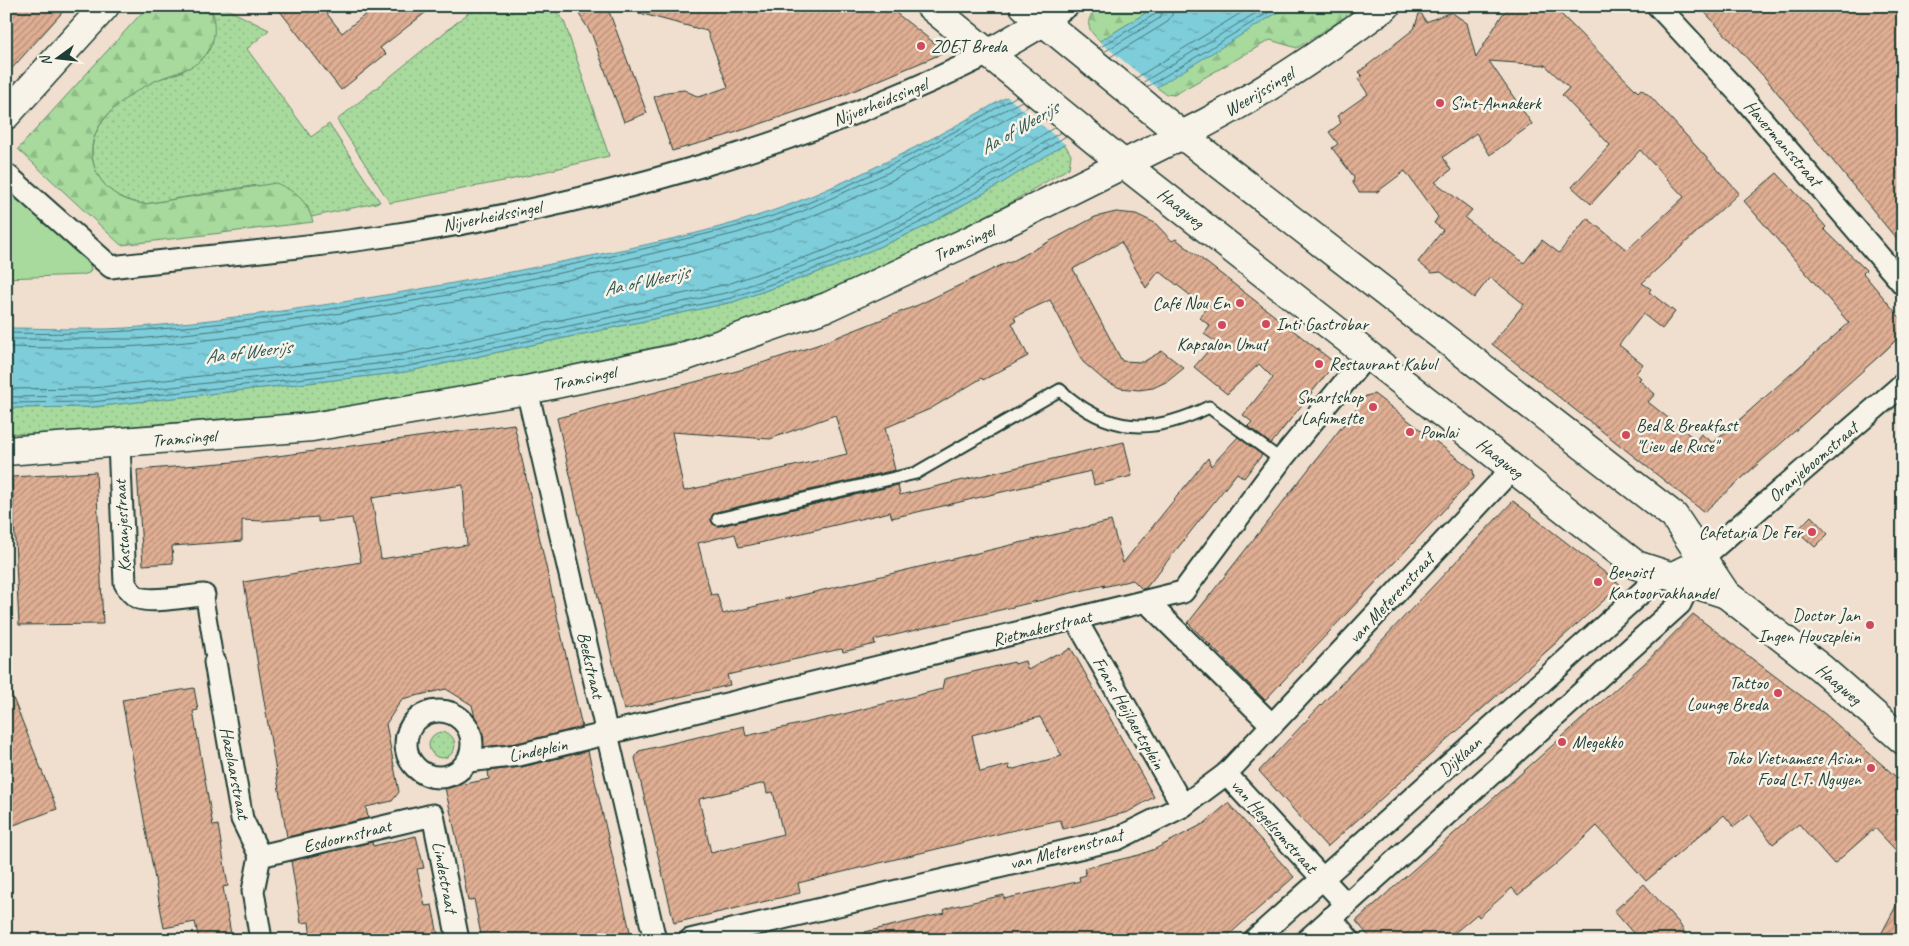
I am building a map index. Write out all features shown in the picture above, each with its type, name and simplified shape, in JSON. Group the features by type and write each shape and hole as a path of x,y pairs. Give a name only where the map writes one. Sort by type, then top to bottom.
{"main road":[{"path":"6,115 105,6"},
{"name":"Haagweg","path":"930,6 1092,140 1636,565 1686,572 1726,594 1900,732"},
{"name":"Weerijssingel","path":"1124,164 1212,120 1308,63 1386,6"},
{"path":"988,54 1033,14"},
{"name":"Haagweg","path":"1033,14 1182,136 1674,516 1686,572"},
{"name":"Tramsingel","path":"6,451 312,427 527,390 683,356 826,307 1124,164"}],"street":[{"path":"1033,14 1068,6"},
{"name":"Havermansstraat","path":"1658,6 1746,101 1903,284"},
{"name":"Nijverheidssingel","path":"6,174 111,267 392,235 570,200 715,162 796,135 942,77 988,54"},
{"name":"Rietmakerstraat","path":"607,734 1076,620 1183,592 1281,460 1368,355"},
{"name":"Oranjeboomstraat","path":"1686,572 1903,384"},
{"name":"Beekstraat","path":"527,390 655,940"},
{"name":"Kastanjestraat","path":"119,443 125,583 131,592 139,598 150,599 204,595"},
{"name":"van Meterenstraat","path":"690,940 1118,839 1183,806 1226,774 1513,468"},
{"name":"Dijklaan","path":"1254,940 1652,583 1686,572 1680,604 1306,940"},
{"path":"204,595 215,662"},
{"path":"1147,602 1272,725"},
{"name":"Frans Heijlaertsplein","path":"1076,620 1183,806"},
{"name":"Hazelaarstraat","path":"215,662 242,819 260,856"},
{"name":"Lindeplein","path":"468,761 519,755 607,734"},
{"name":"van Hegelsomstraat","path":"1226,774 1322,879 1338,911 1349,940"},
{"name":"Esdoornstraat","path":"260,856 433,814"},
{"name":"Lindestraat","path":"433,814 458,940"},
{"path":"260,856 253,891 261,940"}],"lane":[{"path":"718,519 916,473 1060,390 1077,406 1106,421 1133,428 1183,420 1209,407 1281,460"}],"green space":[{"path":"148,6 209,6 214,26 213,40 207,53 197,63 138,90 114,108 104,119 92,144 92,158 97,173 105,186 123,198 145,204 276,183 295,193 304,202 313,222 121,245 18,149"},
{"path":"209,6 221,6 269,30 247,49 311,137 329,124 380,202 311,217 307,205 257,185 145,204 123,198 105,186 97,173 93,158 93,144 97,131 104,119 114,108 138,89 187,68 215,18"},
{"path":"477,6 551,6 564,21 609,156 514,179 390,203 337,120"},
{"path":"1102,6 1157,6 1100,41 1091,32 1089,23 1092,14"},
{"path":"1288,6 1363,6 1297,48 1270,40 1174,95 1166,94 1156,87"},
{"path":"1064,143 1071,155 1069,168 934,248 860,281 740,326 655,347 410,401 99,438 6,433 6,408 93,407 405,372 733,302 833,267 922,228 1002,183"},
{"path":"6,182 89,261 91,269 89,273 82,275 6,278"},
{"path":"442,732 452,735 455,745 452,755 442,758 432,755 429,745 432,735"}],"water":[{"name":"Aa of Weerijs","path":"1157,6 1288,6 1002,183 922,228 833,267 733,302 405,372 93,407 6,408 6,328 123,328 192,322 297,309 505,273 710,230 799,201 892,159 982,111"}],"pier":[{"path":"1098,40 1158,89 1066,145 1005,95"}],"building":[{"path":"6,6 68,6 6,75"},
{"path":"276,6 321,6 342,33 376,6 434,6 380,48 386,54 341,90"},
{"path":"574,6 607,6 647,113 624,122 592,35"},
{"path":"640,6 887,6 946,52 839,97 725,136 672,151 654,97 667,92 684,90 699,97 728,87 707,31 639,13"},
{"path":"1511,6 1553,6 1638,92 1641,89 1650,96 1739,193 1642,283 1651,289 1649,292 1675,312 1662,329 1643,314 1619,345 1643,364 1636,373 1641,378 1639,380 1655,394 1648,402 1696,440 1701,434 1713,443 1849,323 1744,201 1777,173 1826,227 1824,229 1866,270 1863,273 1903,321 1903,333 1886,350 1704,512 1492,344 1524,304 1490,277 1474,298 1441,272 1432,273 1418,262 1443,230 1434,223 1438,217 1405,171 1377,192 1359,192 1353,183 1354,177 1332,148 1338,144 1329,132 1341,123 1337,116 1368,94 1358,79 1362,75 1359,72 1414,29 1420,11 1426,22 1451,12 1467,23 1476,58 1502,15","holes":["1489,61 1545,65 1569,88 1562,95 1610,145 1572,187 1591,204 1640,150 1684,197 1627,250 1587,218 1559,253 1542,240 1524,263 1465,218 1472,210 1435,182 1451,170 1443,157 1476,133 1490,155 1532,124"]},
{"path":"1699,6 1903,6 1903,247 1767,80"},
{"path":"1116,212 1136,214 1155,223 1172,241 1176,239 1335,363 1271,444 1248,426 1252,422 1243,415 1273,378 1259,364 1227,394 1194,367 1216,342 1204,334 1210,326 1200,318 1206,309 1159,271 1146,288 1121,242 1073,269 1122,361 1143,362 1162,351 1184,368 1168,381 1153,388 1139,390 1120,388 1105,381 1083,362 1050,300 1014,317 1016,321 1012,323 1028,356 983,380 982,378 930,409 885,428 895,470 716,512 711,520 713,524 720,526 898,485 900,495 1124,442 1132,476 1094,485 1091,471 892,518 890,512 751,545 739,547 735,534 698,543 711,595 717,594 723,614 1111,521 1123,563 1208,458 1211,466 1238,437 1262,455 1244,478 1237,473 1146,588 1142,589 1133,580 1103,587 1105,585 874,640 875,644 843,652 842,649 836,650 727,675 730,685 624,710 557,418 737,371 817,345 918,305 1009,263 1095,217","holes":["835,415 847,454 684,491 672,432 770,439"]},
{"path":"1374,394 1473,470 1474,478 1265,700 1188,623 1366,396"},
{"path":"514,424 582,727 517,743 482,747 472,705 446,689 402,699 386,724 399,792 392,801 366,807 368,818 287,837 244,582 361,562 352,518 318,522 318,517 263,521 242,520 242,541 172,546 173,563 143,565 137,470 233,462","holes":["463,485 467,545 381,559 372,498"]},
{"path":"96,472 103,624 19,625 12,477"},
{"path":"1513,501 1621,585 1327,847 1259,771"},
{"path":"1811,516 1828,534 1815,547 1797,531"},
{"path":"1693,614 1825,714 1903,783 1903,858 1875,828 1834,864 1799,824 1773,844 1750,814 1734,827 1724,815 1646,881 1597,826 1554,866 1518,895 1512,888 1479,917 1477,914 1446,940 1372,940 1356,921 1647,661"},
{"path":"1071,648 1154,797 1128,812 1063,829 1060,820 1006,832 798,883 800,893 674,923 635,758 639,751 744,726 746,736 840,715 942,689 944,679 1014,662 1015,664 1025,661 1028,670 1056,654 1060,655","holes":["1040,717 1062,756 1010,770 1009,765 980,772 972,735","765,783 767,793 773,792 783,834 711,853 699,799"]},
{"path":"6,684 57,809 6,828"},
{"path":"194,688 198,710 193,711 213,826 218,825 228,886 223,887 232,940 199,940 195,922 164,928 122,700"},
{"path":"588,751 632,940 482,940 474,899 468,901 445,788 489,779 488,771 522,767"},
{"path":"1228,803 1294,877 1223,940 1127,940 1120,932 1091,940 866,940 865,932 945,913 944,910 951,907 1004,895 1004,899 1080,881 1079,877 1086,875 1084,868 1139,855 1155,849 1205,823"},
{"path":"416,836 424,868 417,869 425,906 432,905 439,940 311,940 309,922 301,923 291,861 372,842 373,846"},
{"path":"1644,884 1679,923 1689,940 1639,940 1614,911"},
{"path":"1903,893 1903,940 1878,940"}],"place":[{"name":"ZOET Breda","path":"921,46"},
{"name":"Sint-Annakerk","path":"1440,103"},
{"name":"Café Nou En","path":"1240,303"},
{"name":"Inti Gastrobar","path":"1266,324"},
{"name":"Kapsalon Umut","path":"1222,325"},
{"name":"Restaurant Kabul","path":"1319,364"},
{"name":"Smartshop Lafumette","path":"1373,407"},
{"name":"Pomlai","path":"1410,432"},
{"name":"Bed & Breakfast \"Lieu de Ruse\"","path":"1626,435"},
{"name":"Cafetaria De Fer","path":"1812,532"},
{"name":"Benoist Kantoorvakhandel","path":"1598,582"},
{"name":"Doctor Jan Ingen Houszplein","path":"1870,625"},
{"name":"Tattoo Lounge Breda","path":"1778,693"},
{"name":"Megekko","path":"1562,742"},
{"name":"Toko Vietnamese Asian Food L.T. Nguyen","path":"1871,768"}]}
